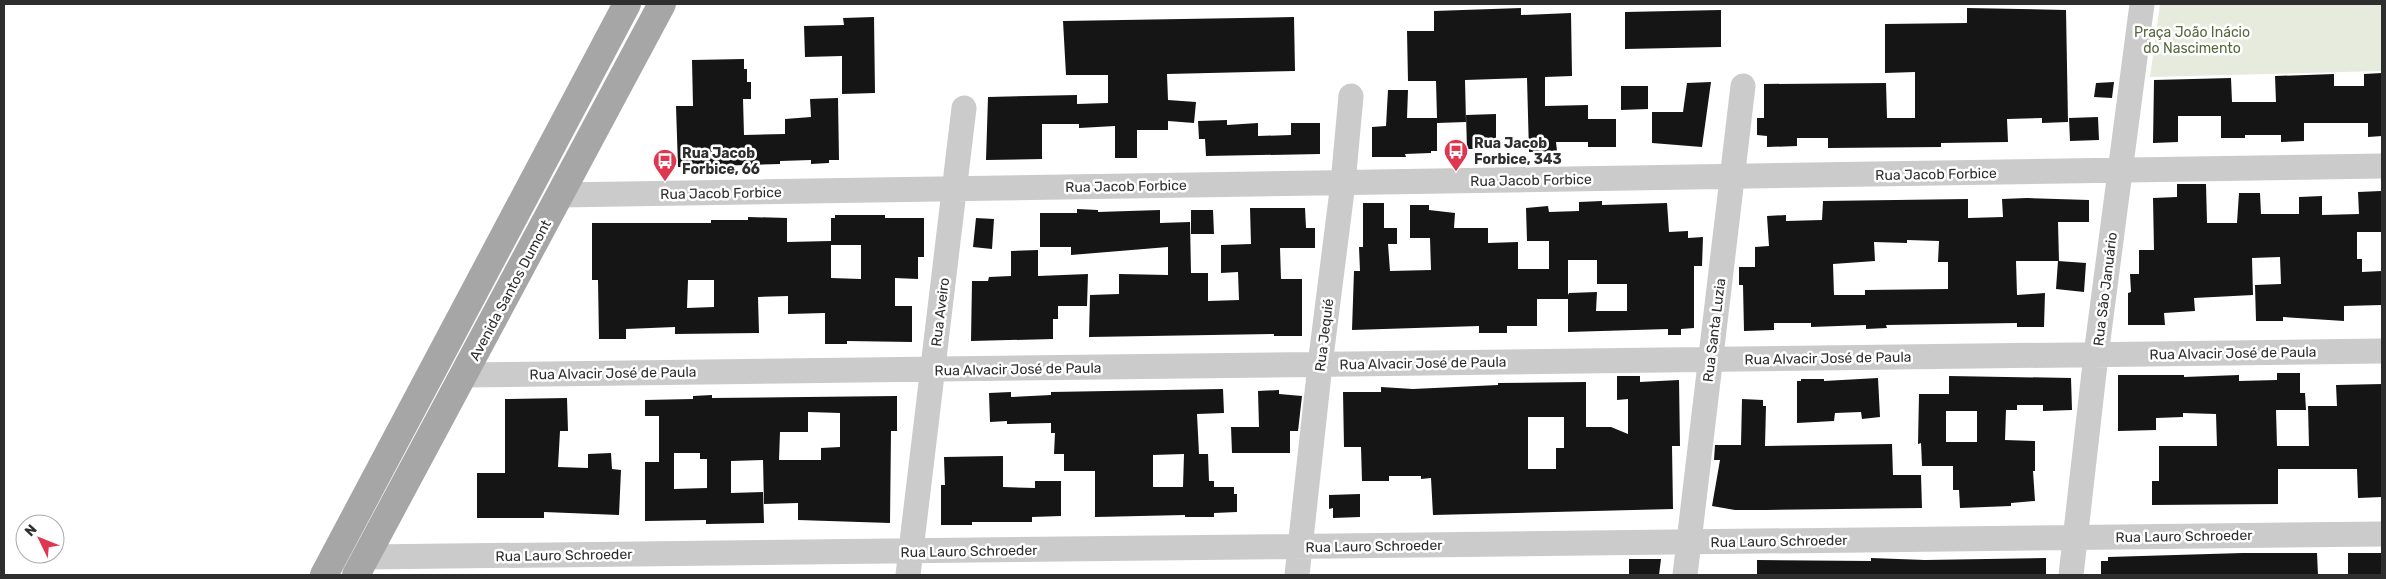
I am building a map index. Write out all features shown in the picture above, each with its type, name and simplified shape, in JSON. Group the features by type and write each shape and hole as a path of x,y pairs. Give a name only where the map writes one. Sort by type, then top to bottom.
{"main road":[{"path":"324,575 627,4"},
{"name":"Avenida Santos Dumont","path":"361,566 560,195 656,9"},
{"path":"474,293 475,301 480,308 487,311 495,310 502,304"}],"street":[{"name":"Rua São Januário","path":"2071,575 2096,355 2142,4"},
{"name":"Rua Santa Luzia","path":"1685,575 1743,86"},
{"name":"Rua Jequié","path":"1297,575 1320,365 1343,183 1351,96"},
{"name":"Rua Aveiro","path":"909,564 964,108"},
{"name":"Rua Jacob Forbice","path":"560,195 2382,166"},
{"name":"Rua Alvacir José de Paula","path":"464,375 2382,351"},
{"name":"Rua Lauro Schroeder","path":"361,566 909,564 1300,547 2382,534"}],"green space":[{"name":"Praça João Inácio do Nascimento","path":"2160,4 2382,4 2382,71 2150,77"}],"building":[{"path":"1521,8 1521,15 1571,13 1572,76 1545,77 1545,106 1588,105 1588,119 1616,119 1616,147 1588,147 1588,142 1556,142 1557,151 1529,152 1527,78 1465,80 1466,122 1437,123 1437,151 1405,154 1406,157 1372,157 1372,127 1386,126 1388,90 1408,90 1407,118 1437,118 1436,81 1408,81 1407,31 1434,31 1434,11"},
{"path":"1967,8 2066,10 2068,122 2042,123 2042,118 2007,119 2008,142 1941,143 1941,147 1828,148 1828,138 1797,138 1797,146 1767,147 1767,136 1757,135 1757,118 1764,118 1764,84 1886,83 1887,118 1915,118 1915,72 1885,73 1885,24 1967,23"},
{"path":"1721,10 1721,47 1625,49 1625,12"},
{"path":"874,17 875,93 842,94 842,56 805,57 804,26 844,25 843,18"},
{"path":"1294,17 1295,71 1167,74 1168,100 1196,102 1194,123 1168,121 1168,130 1137,130 1137,158 1115,158 1115,126 1079,128 1079,124 1042,124 1042,159 986,160 988,97 1077,95 1077,104 1108,103 1108,75 1066,75 1063,21"},
{"path":"744,59 744,69 747,69 747,82 751,82 751,99 743,99 744,135 785,134 785,119 811,117 810,99 838,98 839,160 829,160 829,163 811,164 811,160 780,161 780,164 678,167 676,106 693,106 692,60"},
{"path":"2382,73 2382,136 2368,137 2368,123 2304,123 2304,141 2281,142 2281,135 2245,135 2245,138 2221,138 2221,116 2178,116 2178,142 2153,143 2154,80 2231,78 2232,102 2276,102 2275,76 2334,74 2334,86 2364,86 2364,74"},
{"path":"1711,82 1702,147 1652,143 1652,112 1683,112 1687,83"},
{"path":"2114,82 2112,98 2094,97 2096,83"},
{"path":"1621,86 1648,86 1648,109 1621,110"},
{"path":"1496,114 1496,149 1467,149 1466,115"},
{"path":"2098,117 2099,140 2070,141 2069,118"},
{"path":"1227,120 1227,125 1258,123 1258,136 1291,135 1291,123 1320,123 1320,154 1206,156 1205,139 1199,139 1198,121"},
{"path":"2177,184 2206,184 2207,223 2237,223 2239,193 2260,193 2261,214 2299,214 2299,197 2322,196 2322,215 2359,214 2358,192 2381,191 2382,232 2357,232 2357,259 2362,259 2362,272 2382,271 2382,305 2344,306 2344,321 2283,317 2283,321 2256,321 2255,285 2281,284 2280,257 2252,258 2253,295 2194,298 2195,311 2164,313 2165,325 2128,325 2128,293 2131,292 2130,274 2139,274 2139,250 2154,250 2153,198 2177,197"},
{"path":"1968,199 1968,218 2003,217 2002,199 2089,200 2089,222 2058,222 2059,261 2016,261 2017,295 2045,293 2044,327 2017,327 2017,323 1886,325 1887,328 1866,329 1866,325 1811,327 1811,323 1774,323 1774,330 1744,331 1743,285 1739,285 1739,267 1755,267 1755,247 1769,246 1767,216 1786,215 1786,221 1822,220 1823,201","holes":["1907,240 1939,241 1938,262 1948,262 1948,289 1865,290 1865,295 1834,295 1833,264 1875,261 1874,242 1907,243"]},
{"path":"1602,201 1602,205 1667,203 1669,232 1688,231 1688,238 1703,237 1702,266 1694,266 1694,328 1681,329 1681,335 1668,335 1668,329 1568,332 1568,299 1537,299 1537,326 1507,326 1507,333 1479,333 1479,326 1352,330 1354,271 1360,271 1359,247 1363,247 1363,203 1384,203 1384,228 1397,228 1397,244 1388,244 1390,271 1431,270 1430,238 1410,238 1410,205 1429,205 1429,210 1455,213 1454,228 1488,228 1488,243 1518,242 1518,269 1549,269 1549,241 1527,241 1526,208 1548,206 1549,212 1579,211 1579,202","holes":["1568,260 1597,260 1597,284 1627,284 1627,311 1596,311 1597,292 1569,293 1568,295"]},
{"path":"1250,208 1305,208 1306,228 1315,228 1315,248 1280,248 1281,279 1302,279 1302,336 1274,336 1274,334 1089,337 1090,295 1119,294 1119,274 1168,275 1168,247 1071,255 1071,247 1040,247 1040,213 1077,213 1077,209 1098,210 1098,212 1160,210 1160,223 1190,222 1191,273 1208,273 1208,301 1239,300 1238,272 1221,273 1221,245 1251,244"},
{"path":"1191,210 1213,210 1214,234 1191,234"},
{"path":"835,215 885,215 885,218 924,218 924,257 918,257 918,279 895,278 895,306 912,306 912,342 847,341 847,344 825,344 825,313 788,314 788,296 758,297 759,333 675,334 675,327 626,329 626,339 599,339 598,280 592,280 592,223 711,223 711,220 748,220 748,217 787,218 787,242 831,241 831,218 835,218","holes":["831,245 861,245 861,279 831,278","688,280 714,280 714,307 687,308"]},
{"path":"976,218 994,219 992,249 973,247"},
{"path":"1038,250 1038,276 1088,274 1087,306 1058,306 1058,319 1053,319 1053,339 971,341 972,281 988,281 989,277 1011,276 1011,251"},
{"path":"2058,261 2086,263 2084,292 2056,289"},
{"path":"2277,373 2300,373 2300,393 2305,393 2306,410 2276,410 2277,446 2309,446 2308,406 2337,406 2336,385 2382,384 2382,497 2358,498 2357,469 2278,469 2278,504 2152,505 2152,481 2159,481 2159,446 2217,446 2216,414 2183,413 2183,417 2156,418 2156,430 2118,431 2118,375 2184,375 2184,377 2239,375 2239,381 2277,380"},
{"path":"1617,376 1640,376 1640,382 1679,380 1680,446 1672,446 1673,509 1433,515 1431,478 1421,479 1421,476 1389,476 1389,481 1362,481 1361,447 1344,447 1343,392 1381,392 1381,387 1413,389 1498,385 1498,383 1586,382 1586,427 1611,427 1628,434 1628,399 1617,400","holes":["1528,417 1564,417 1564,448 1556,448 1556,469 1528,469"]},
{"path":"1949,376 2071,378 2072,410 2043,411 2043,405 2017,405 2017,410 2006,410 2005,440 2035,441 2035,471 2033,471 2035,501 2011,503 2011,506 1960,508 1959,490 1953,490 1953,466 1922,466 1921,443 1918,444 1919,394 1949,394","holes":["1946,411 1977,411 1977,442 1946,442"]},
{"path":"1878,378 1880,417 1862,419 1861,412 1835,413 1834,421 1797,423 1797,381 1801,381 1801,379 1824,379 1824,381"},
{"path":"1223,389 1224,413 1197,414 1199,454 1208,454 1209,481 1214,481 1214,487 1234,487 1234,494 1237,494 1237,512 1214,513 1214,517 1185,517 1185,515 1095,517 1095,471 1064,471 1064,454 1054,454 1055,433 1051,433 1051,423 1007,424 1007,421 990,422 989,393 1011,392 1011,397 1051,395 1051,392","holes":["1184,454 1183,487 1153,487 1153,455"]},
{"path":"1279,390 1279,394 1302,396 1298,431 1290,431 1290,453 1232,453 1231,427 1259,427 1258,391"},
{"path":"712,395 712,398 897,396 897,431 891,431 890,523 798,520 798,503 764,504 763,460 731,461 731,493 763,492 764,523 706,524 706,520 645,521 645,462 659,462 659,416 645,416 645,400 693,399 693,396","holes":["808,412 840,413 840,447 821,448 821,460 779,460 780,432 808,432","674,453 700,453 700,459 707,459 707,488 674,489"]},
{"path":"567,398 568,431 560,431 558,467 588,468 588,454 611,453 612,469 621,470 619,515 544,512 544,518 477,518 477,473 505,473 505,399"},
{"path":"1742,399 1763,400 1763,406 1766,406 1765,446 1892,444 1893,475 1921,475 1922,508 1735,510 1712,506 1720,460 1714,460 1715,445 1741,445"},
{"path":"1003,456 1003,487 1035,488 1035,481 1061,481 1061,516 1032,517 1032,522 972,522 972,525 941,525 941,485 945,485 944,457"},
{"path":"1360,494 1360,517 1333,518 1333,508 1329,509 1329,495"},
{"path":"2317,553 2318,575 2101,575 2101,561 2108,561 2108,557"},
{"path":"2348,553 2382,553 2382,575 2348,575"},
{"path":"1871,558 1925,560 2046,558 2046,575 1757,575 1757,560 1871,561"},
{"path":"1629,559 1661,559 1659,575 1629,575"}],"place":[{"name":"Rua Jacob Forbice, 343","path":"1456,172"},
{"name":"Rua Jacob Forbice, 66","path":"665,182"}]}
